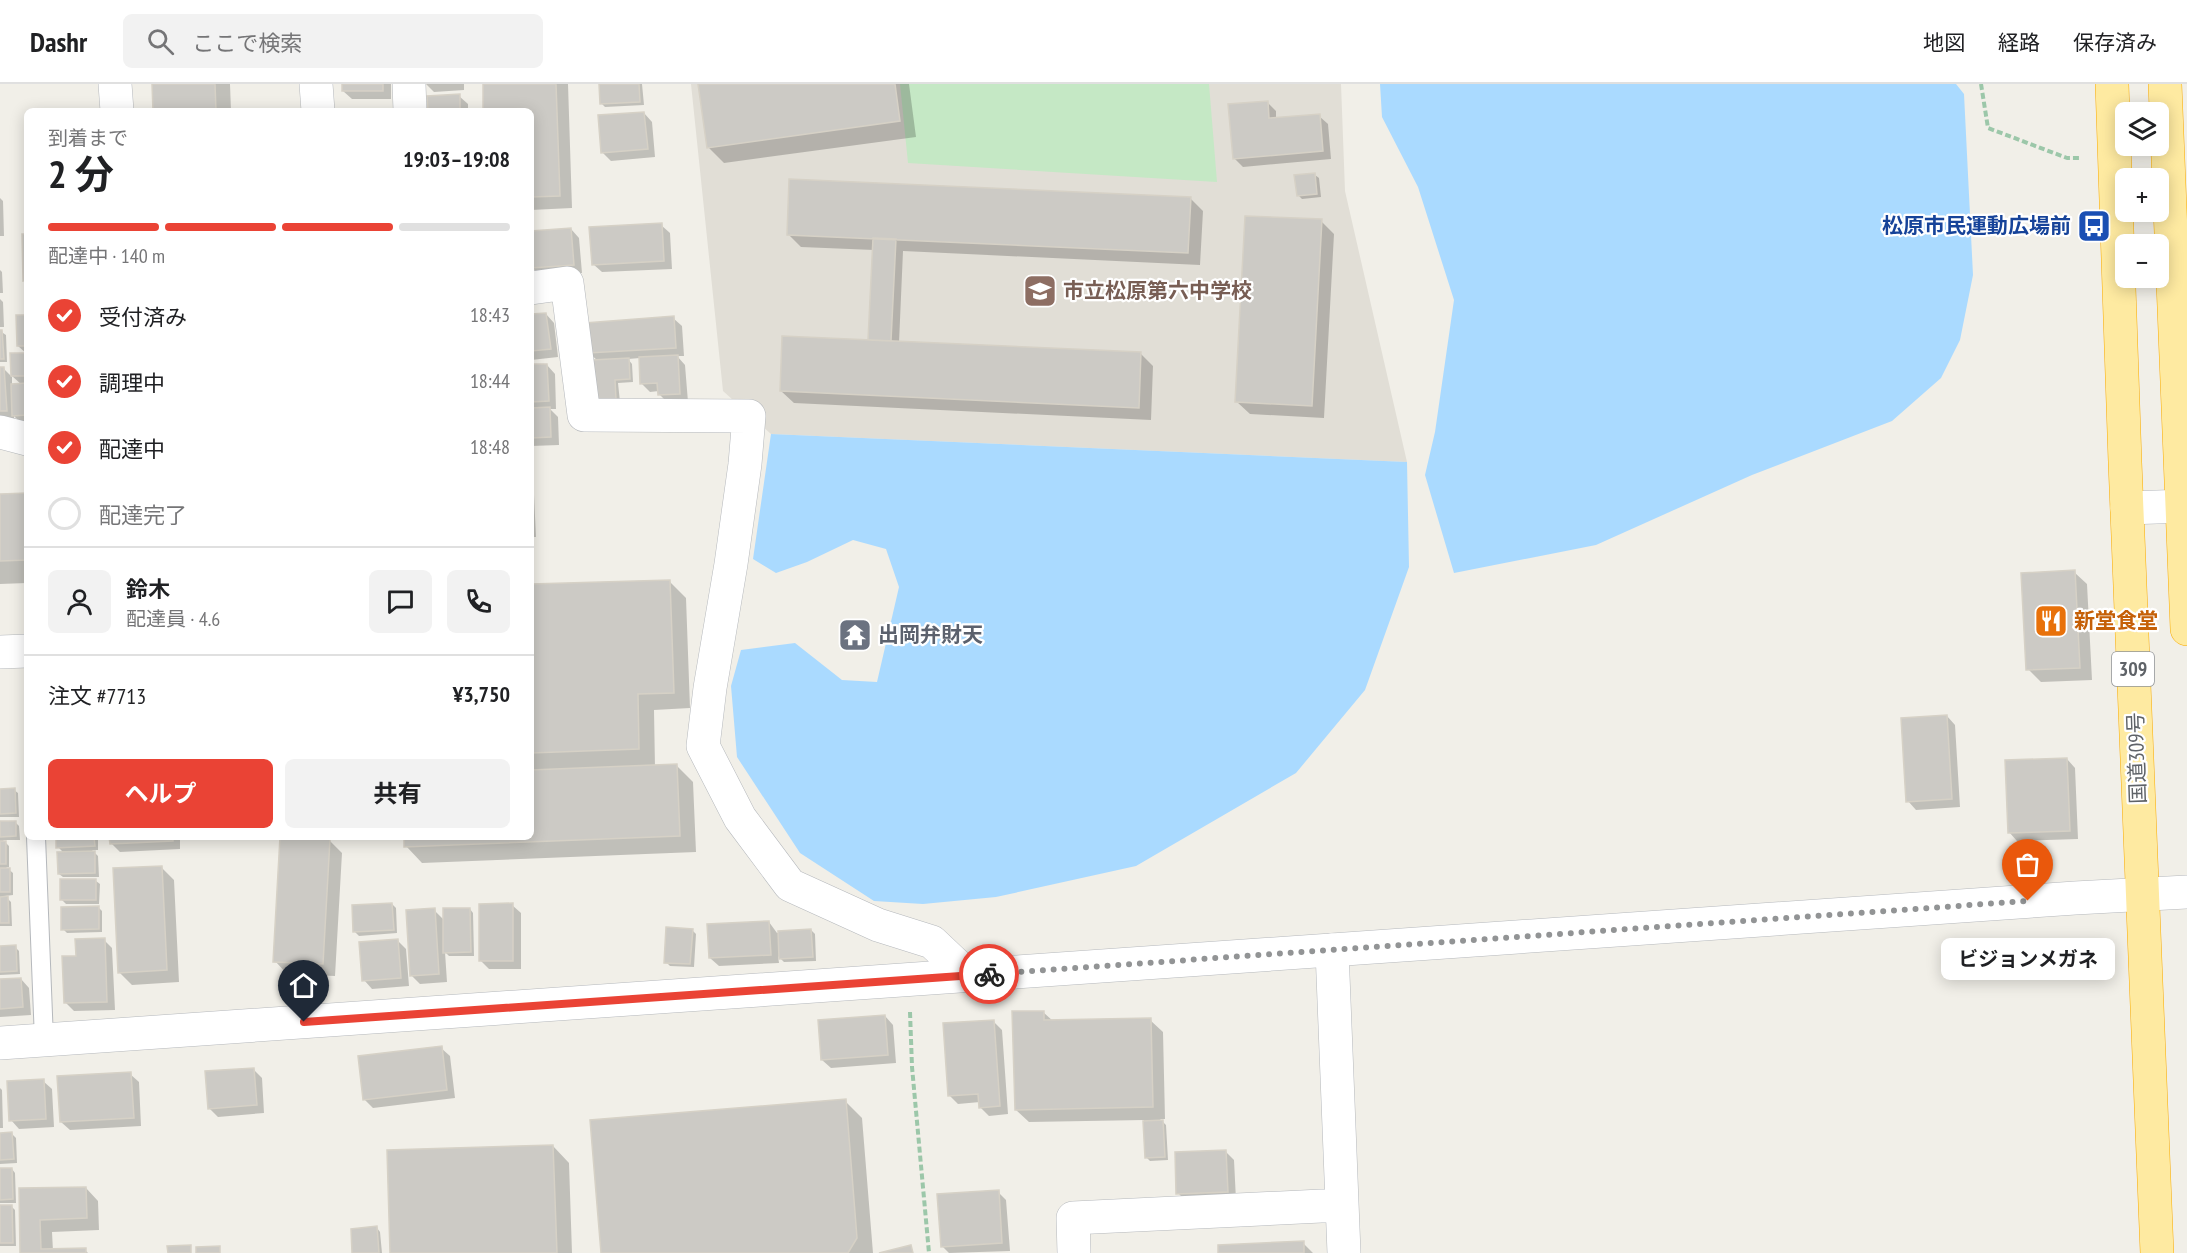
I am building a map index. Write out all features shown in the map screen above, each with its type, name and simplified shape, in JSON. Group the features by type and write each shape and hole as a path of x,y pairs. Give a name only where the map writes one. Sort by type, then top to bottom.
{"highway":[{"name":"国道309号","path":"2112,84 2157,1253"},
{"path":"2165,84 2177,144 2187,629"}],"street":[{"path":"115,84 117,108"},
{"path":"316,84 318,108"},
{"path":"408,84 410,108"},
{"path":"534,288 567,283 584,415 749,416 731,564 710,688 703,746 740,818 790,885 878,925 932,942 968,976"},
{"path":"0,432 24,438"},
{"path":"2127,508 2184,506"},
{"path":"0,652 24,651"},
{"path":"0,1043 2187,892"},
{"path":"1332,950 1344,1253"},
{"path":"1074,1253 1072,1218 1342,1205"}],"lane":[{"path":"36,840 44,1040"}],"path":[{"path":"1981,84 1988,128 2067,158 2114,158"},
{"path":"910,1003 912,1067 929,1253"}],"shaded area":[{"name":"市立松原第六中学校","path":"691,84 1341,84 1345,191 1407,462 771,434 723,391"}],"green space":[{"path":"900,84 1209,84 1217,182 908,163"}],"water":[{"path":"1380,84 1956,84 1964,94 1973,275 1960,340 1941,378 1892,421 1752,475 1596,545 1454,573 1425,475 1435,432 1454,300 1418,187 1382,117"},
{"path":"771,434 1407,462 1409,567 1365,690 1296,773 1136,866 996,897 923,904 874,901 800,853 737,757 731,686 741,650 795,643 842,680 877,682 899,587 886,549 853,540 807,562 776,573 753,559"}],"building":[{"path":"152,84 215,84 216,108 153,108"},
{"path":"342,84 383,84 383,91 342,91"},
{"path":"483,84 556,84 560,196 534,197 534,108 483,108"},
{"path":"599,84 639,84 640,102 600,104"},
{"path":"698,84 895,84 900,121 707,148"},
{"path":"460,94 460,108 428,108 427,96"},
{"path":"1268,101 1269,118 1320,114 1323,151 1233,159 1228,104"},
{"path":"644,112 648,149 601,153 598,115"},
{"path":"1315,173 1317,194 1297,196 1294,175"},
{"path":"789,179 1191,197 1188,253 787,235"},
{"path":"1245,216 1322,219 1312,406 1235,402"},
{"path":"662,223 664,261 592,265 589,227"},
{"path":"571,228 574,265 534,268 534,231"},
{"path":"22,234 24,234 24,281"},
{"path":"873,238 896,239 891,341 868,340"},
{"path":"546,313 551,349 534,351 534,314"},
{"path":"16,315 24,315 24,346 17,346"},
{"path":"674,316 676,348 588,353 585,323"},
{"path":"0,330 2,330 4,359 0,359"},
{"path":"782,336 1141,352 1139,408 780,391"},
{"path":"10,353 24,353 24,376 11,376"},
{"path":"678,355 680,394 658,395 657,383 640,384 639,357"},
{"path":"629,358 630,379 615,380 616,399 594,400 592,360"},
{"path":"534,364 547,364 549,401 534,402"},
{"path":"0,367 4,367 7,411 0,411"},
{"path":"24,383 24,415 12,416 11,384"},
{"path":"550,407 551,437 534,438 534,408"},
{"path":"24,493 24,560 0,561 0,494"},
{"path":"2075,570 2080,668 2026,670 2021,573"},
{"path":"670,580 674,693 638,694 639,749 534,753 534,584"},
{"path":"1947,715 1952,799 1906,802 1901,718"},
{"path":"2067,758 2070,831 2008,833 2005,760"},
{"path":"677,764 680,836 404,847 404,840 534,840 534,770"},
{"path":"15,788 16,813 0,814 0,789"},
{"path":"0,821 16,821 16,836 0,837"},
{"path":"56,840 94,840 95,846 56,848"},
{"path":"109,840 173,840 173,841 110,844"},
{"path":"280,840 330,840 323,964 273,962"},
{"path":"0,841 6,841 6,864 0,864"},
{"path":"95,851 95,873 58,874 57,852"},
{"path":"162,866 167,970 118,973 113,868"},
{"path":"0,868 10,868 10,892 0,892"},
{"path":"60,879 96,879 96,900 60,900"},
{"path":"8,896 9,923 0,923 0,897"},
{"path":"392,903 394,930 353,932 352,905"},
{"path":"513,903 513,961 479,961 479,904"},
{"path":"99,906 99,929 61,930 61,907"},
{"path":"435,908 439,974 410,976 406,910"},
{"path":"443,908 470,908 471,952 443,953"},
{"path":"769,921 771,955 709,958 707,924"},
{"path":"666,927 693,929 690,964 664,963"},
{"path":"811,929 813,957 779,959 778,931"},
{"path":"105,938 107,1002 64,1003 62,956 76,956 75,939"},
{"path":"398,939 401,978 362,981 359,942"},
{"path":"16,945 17,971 0,972 0,946"},
{"path":"21,978 23,1007 0,1009 0,979"},
{"path":"1012,1011 1044,1011 1044,1020 1151,1018 1153,1107 1015,1110"},
{"path":"885,1015 888,1055 821,1060 818,1020"},
{"path":"994,1020 1000,1106 979,1108 978,1094 948,1096 943,1023"},
{"path":"442,1046 447,1090 363,1100 358,1056"},
{"path":"254,1068 257,1105 208,1109 205,1071"},
{"path":"131,1072 134,1118 60,1122 57,1076"},
{"path":"44,1079 46,1119 9,1121 7,1081"},
{"path":"846,1099 857,1238 848,1253 601,1253 590,1120"},
{"path":"1163,1120 1165,1157 1145,1158 1143,1121"},
{"path":"12,1132 14,1159 0,1160 0,1133"},
{"path":"553,1145 557,1253 390,1253 387,1150"},
{"path":"1226,1150 1228,1192 1176,1194 1175,1152"},
{"path":"0,1168 12,1168 13,1199 0,1200"},
{"path":"86,1187 87,1218 40,1220 41,1249 86,1248 86,1253 20,1253 19,1188"},
{"path":"999,1190 1002,1243 941,1247 937,1194"},
{"path":"0,1205 12,1205 13,1243 0,1243"},
{"path":"377,1226 379,1253 352,1253 351,1229"},
{"path":"1304,1241 1304,1253 1218,1253 1218,1245"},
{"path":"191,1245 191,1253 168,1253 167,1246"},
{"path":"911,1245 913,1253 879,1253"},
{"path":"220,1246 220,1253 196,1253 196,1247"}],"way so far":[{"path":"989,974 2028,901"}],"place":[{"name":"松原市民運動広場前","path":"2094,226"},
{"name":"市立松原第六中学校","path":"1040,291"},
{"name":"新堂食堂","path":"2051,621"},
{"name":"出岡弁財天","path":"855,635"},
{"name":"ビジョンメガネ","path":"2028,901"}],"route":[{"path":"304,1022 989,974"}]}
